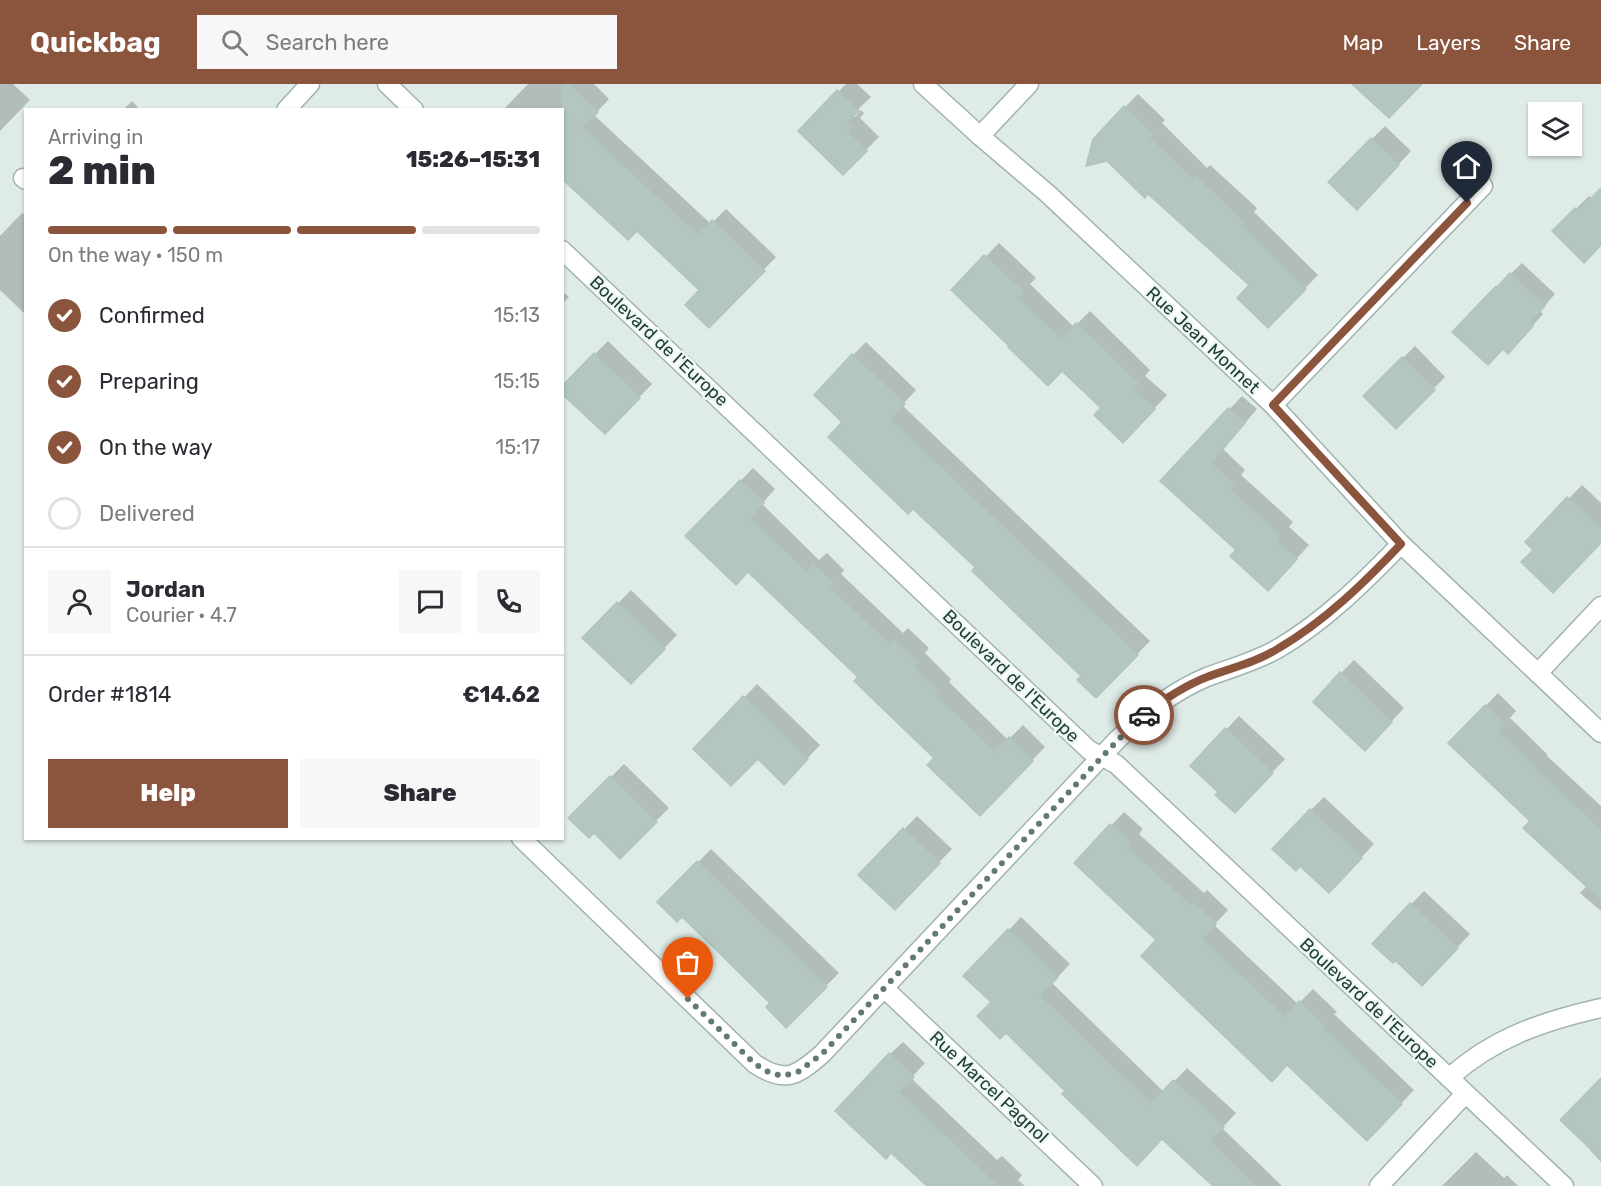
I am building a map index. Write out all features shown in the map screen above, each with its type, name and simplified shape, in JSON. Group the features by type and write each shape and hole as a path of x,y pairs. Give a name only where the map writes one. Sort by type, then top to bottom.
{"street":[{"path":"288,108 310,84"},
{"path":"387,84 412,108"},
{"name":"Rue Jean Monnet","path":"923,84 1048,194 1273,405 1401,544 1601,733"},
{"path":"980,136 1029,84"},
{"path":"1273,405 1483,186"},
{"name":"Boulevard de l'Europe","path":"564,252 1089,750 1116,764 1564,1186"},
{"path":"523,840 755,1064 770,1073 783,1076 798,1072 822,1054 1137,721 1177,693 1206,678 1278,649 1302,633 1349,596 1401,544"},
{"path":"1538,673 1601,606"},
{"name":"Rue Marcel Pagnol","path":"884,988 1093,1186"},
{"path":"1449,1078 1479,1054 1504,1039 1530,1028 1601,1008"},
{"path":"1379,1186 1465,1094"}],"building":[{"path":"562,84 569,84 598,112 582,128 698,235 712,220 765,271 709,328 685,305 699,290 637,231 628,240 564,181 564,108 562,108"},
{"path":"1352,84 1422,84 1389,118"},
{"path":"837,90 859,111 847,122 853,127 848,132 867,151 843,175 798,131"},
{"path":"1124,106 1153,134 1149,137 1193,180 1196,177 1245,222 1242,226 1306,289 1268,328 1237,298 1249,285 1148,194 1145,198 1107,161 1086,166 1093,139"},
{"path":"1371,138 1399,165 1357,210 1328,182"},
{"path":"1601,188 1601,245 1584,263 1552,231 1575,208 1578,211"},
{"path":"984,255 1024,292 1018,298 1061,339 1076,323 1139,384 1133,389 1155,409 1123,443 1094,415 1101,408 1062,371 1048,386 951,290"},
{"path":"1510,273 1545,306 1530,322 1533,326 1508,354 1503,349 1488,365 1452,332"},
{"path":"594,353 640,398 605,434 564,396 564,384"},
{"path":"852,354 905,404 890,419 1138,655 1096,698 1077,680 1081,676 972,571 975,567 913,509 908,514 828,437 842,422 814,395"},
{"path":"1402,357 1435,390 1396,429 1363,396"},
{"path":"1228,408 1245,423 1211,463 1234,484 1229,489 1281,536 1277,541 1297,559 1268,591 1230,556 1236,550 1160,481"},
{"path":"740,480 764,503 750,518 806,572 813,564 833,583 829,587 889,644 894,640 917,662 913,667 940,693 937,696 994,752 1009,737 1033,761 980,816 927,765 934,758 854,681 858,677 748,572 736,585 685,536"},
{"path":"1567,497 1601,528 1601,543 1553,593 1521,562 1533,550 1525,542"},
{"path":"617,602 665,649 631,684 582,638"},
{"path":"1340,672 1392,722 1365,751 1313,702"},
{"path":"743,696 808,759 784,785 758,759 731,786 693,749"},
{"path":"1485,705 1505,724 1498,732 1601,830 1601,900 1523,828 1530,821 1448,743"},
{"path":"1225,728 1273,773 1235,813 1215,795 1218,792 1190,766"},
{"path":"610,776 657,822 620,859 594,833 589,838 568,818"},
{"path":"1310,809 1362,858 1329,893 1300,866 1296,871 1272,849"},
{"path":"1110,824 1131,843 1127,847 1190,905 1193,902 1216,924 1202,939 1285,1017 1299,1001 1325,1026 1323,1028 1402,1104 1367,1141 1287,1065 1272,1082 1141,956 1156,940 1074,863"},
{"path":"903,828 940,863 895,910 858,875"},
{"path":"697,861 827,987 786,1028 766,1007 770,1003 708,942 682,917 677,922 657,902"},
{"path":"1410,903 1458,948 1422,986 1396,961 1393,963 1372,944"},
{"path":"1008,929 1058,977 1040,996 1151,1104 1173,1080 1224,1127 1210,1141 1256,1186 1213,1186 1162,1139 1137,1166 1062,1094 1065,1091 1006,1033 1000,1039 977,1016 991,1002 963,976"},
{"path":"889,1053 914,1077 899,1092 998,1186 927,1186 891,1153 886,1159 835,1111"},
{"path":"1601,1078 1601,1159 1560,1120"}],"way so far":[{"path":"688,999 755,1064 770,1073 783,1076 798,1072 822,1054 1144,715"}],"route":[{"path":"1144,715 1186,687 1278,649 1349,596 1401,544 1273,405 1467,203"}]}
